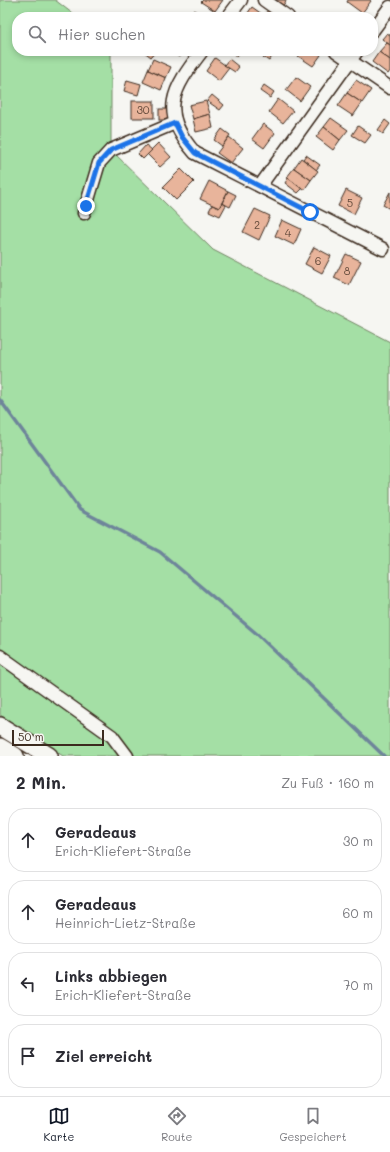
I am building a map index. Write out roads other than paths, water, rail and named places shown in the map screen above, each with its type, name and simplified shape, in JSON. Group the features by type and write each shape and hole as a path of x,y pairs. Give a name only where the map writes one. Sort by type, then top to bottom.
{"highway":[{"path":"0,726 49,756"},
{"path":"0,747 15,756"}],"street":[{"path":"232,12 241,0"},
{"path":"264,0 281,12"},
{"path":"378,23 390,7"},
{"path":"198,56 176,88 173,105 175,123 182,137 195,153 383,249"},
{"path":"343,56 390,88"},
{"path":"260,186 354,56"},
{"path":"84,213 99,163 111,150 175,123"},
{"path":"0,656 112,736 128,756"}],"waterway":[{"path":"0,400 80,510 160,552 257,634 384,756"}]}
